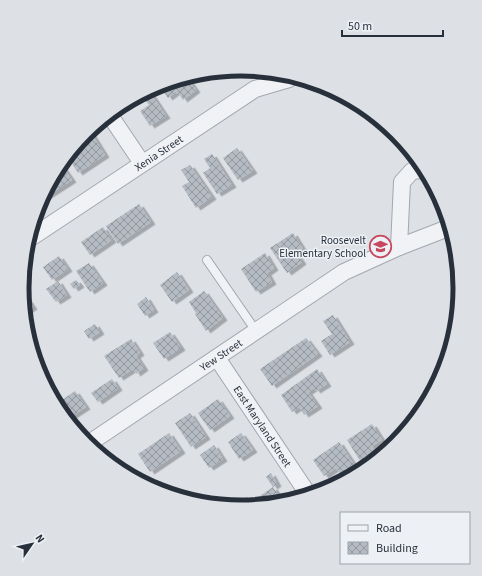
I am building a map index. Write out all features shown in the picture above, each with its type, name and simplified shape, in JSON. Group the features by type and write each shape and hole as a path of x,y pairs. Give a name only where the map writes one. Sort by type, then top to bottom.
{"street":[{"name":"Xenia Street","path":"36,235 255,89 284,80"},
{"path":"113,120 142,163"},
{"path":"417,170 412,170 402,182 399,247 445,229"},
{"name":"Yew Street","path":"94,440 344,272 399,247"},
{"name":"East Maryland Street","path":"217,358 305,490"}],"lane":[{"path":"207,260 256,331"}],"building":[{"path":"190,82 196,90 183,100 176,92 168,98 163,91 186,83"},
{"path":"152,96 166,116 150,126 140,111 149,105 145,99"},
{"path":"93,136 105,155 78,173 71,162"},
{"path":"237,148 253,171 238,180 223,158"},
{"path":"212,154 232,185 217,194 203,173 210,168 204,159"},
{"path":"190,165 212,197 196,208 182,186 189,182 181,170"},
{"path":"65,170 72,180 51,193"},
{"path":"139,204 151,222 118,244 106,226"},
{"path":"103,227 112,240 90,255 81,242"},
{"path":"293,233 303,249 296,253 302,262 287,273 270,248"},
{"path":"265,253 274,268 267,273 272,282 256,292 241,269"},
{"path":"59,256 68,269 52,280 43,267"},
{"path":"89,263 103,283 90,292 76,271"},
{"path":"177,272 189,290 172,302 160,285"},
{"path":"76,280 80,285 74,289 70,284"},
{"path":"58,281 67,295 56,302 46,289"},
{"path":"204,291 223,318 206,331 189,302"},
{"path":"146,297 154,310 145,316 137,304"},
{"path":"29,301 33,307 30,309"},
{"path":"333,315 350,342 330,355 321,341 332,334 323,321"},
{"path":"95,324 100,332 89,339 84,331"},
{"path":"170,332 181,348 164,359 153,343"},
{"path":"306,338 318,354 272,386 260,369"},
{"path":"131,339 140,353 136,356 144,368 136,374 133,369 119,378 104,356"},
{"path":"317,369 327,384 316,391 314,388 308,392 318,406 304,415 299,407 292,412 281,395"},
{"path":"112,379 118,388 98,402 91,393"},
{"path":"75,391 86,407 72,416 61,400"},
{"path":"218,399 230,416 210,430 198,413"},
{"path":"190,413 206,437 191,447 175,423"},
{"path":"372,424 382,440 372,446 375,452 361,462 347,440"},
{"path":"169,433 181,451 150,472 138,454"},
{"path":"241,433 253,450 239,459 228,442"},
{"path":"339,442 355,466 341,475 336,468 324,476 313,460"},
{"path":"214,445 223,459 209,468 200,455"},
{"path":"271,473 277,484 273,487 266,477"},
{"path":"273,487 279,496 255,500"}],"place":[{"name":"Roosevelt Elementary School","path":"381,246"}]}
